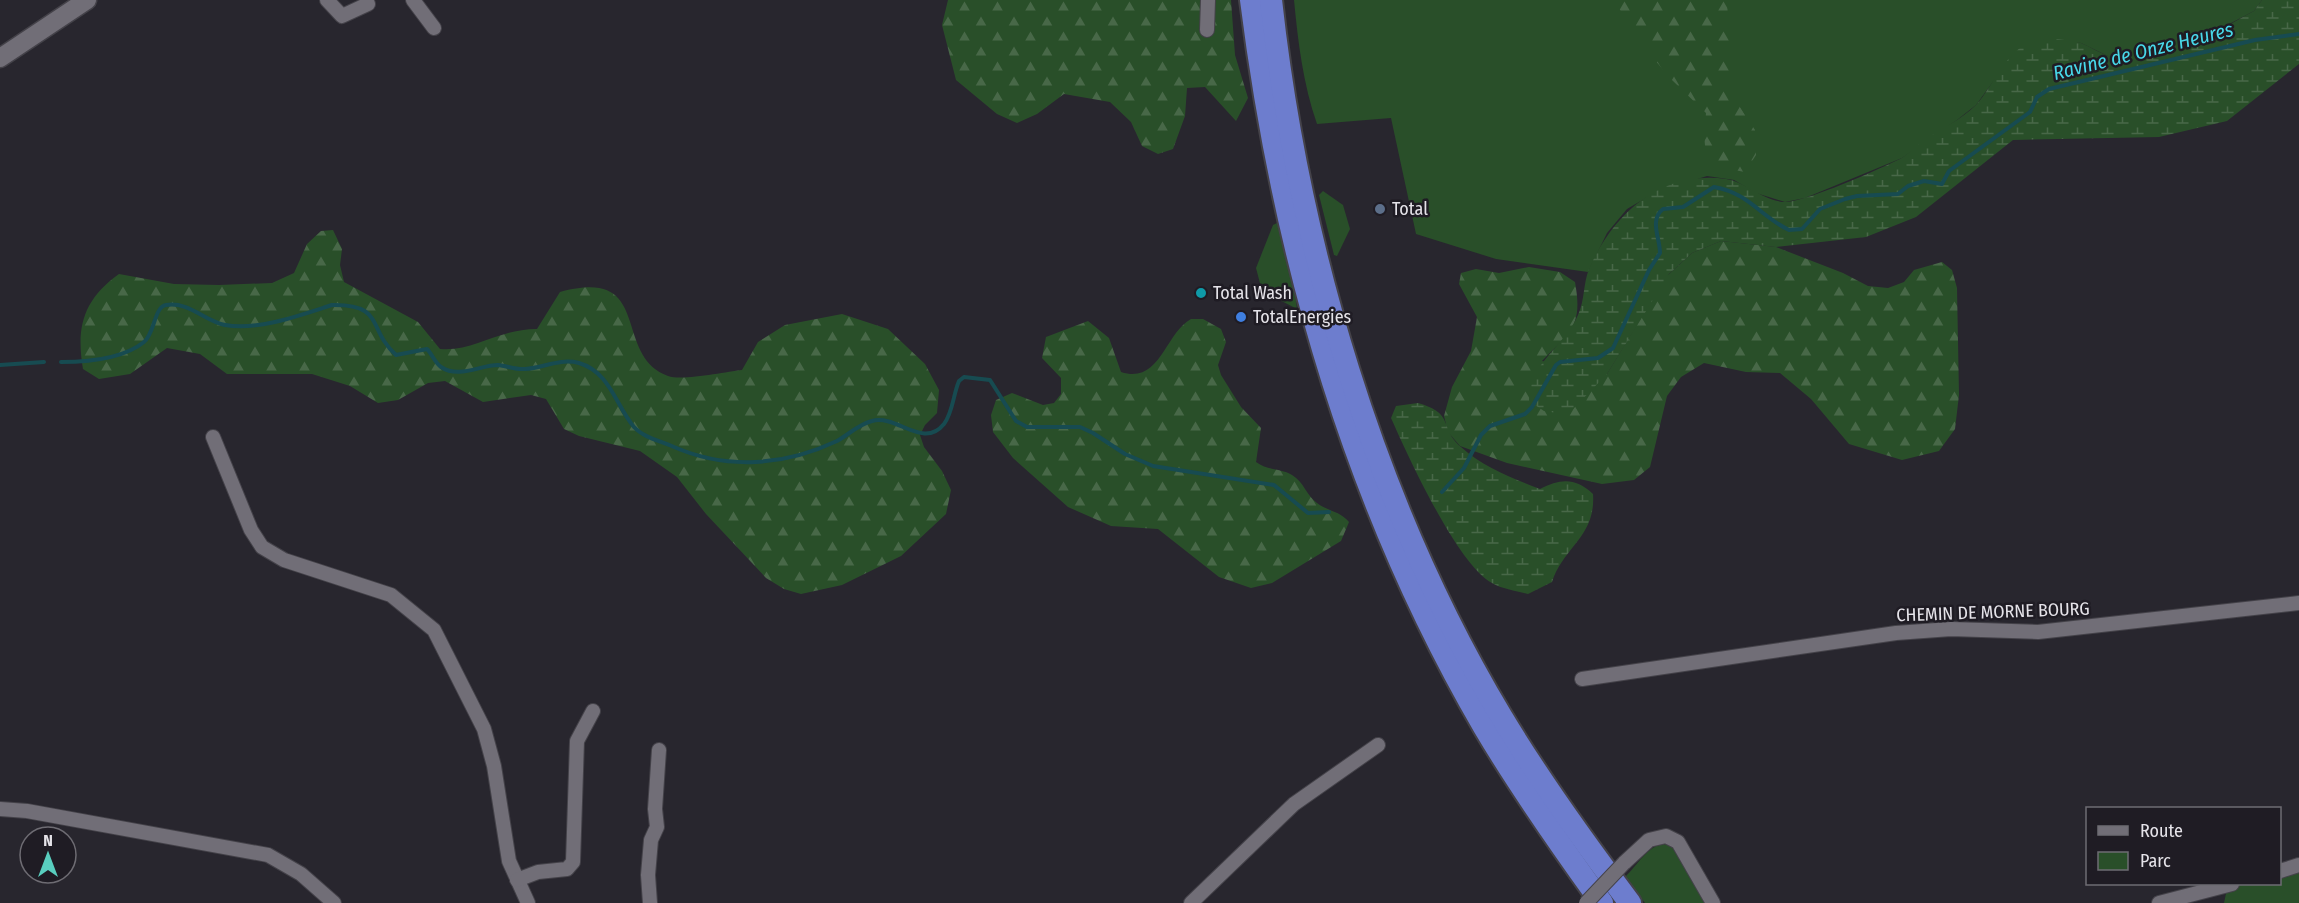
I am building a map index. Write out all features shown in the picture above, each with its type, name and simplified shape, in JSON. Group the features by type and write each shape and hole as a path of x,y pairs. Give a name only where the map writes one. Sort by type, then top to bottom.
{"highway":[{"path":"1251,0 1260,69 1282,189 1312,315 1343,415 1390,540 1434,633 1484,727 1545,823 1602,903"},
{"path":"1271,0 1292,140 1330,304 1362,409 1405,522 1453,627 1500,715 1563,814 1630,903"}],"street":[{"path":"0,58 87,0"},
{"path":"327,0 342,16 368,4"},
{"path":"413,0 434,28"},
{"path":"1207,30 1208,0"},
{"path":"213,438 251,530 262,547 284,560 391,595 434,630 484,729 494,766 509,861 528,903"},
{"name":"CHEMIN DE MORNE BOURG","path":"1582,679 1896,633 1951,629 2038,632 2299,603"},
{"path":"517,880 538,872 567,869 573,862 578,741 593,711"},
{"path":"1191,903 1294,804 1378,745"},
{"path":"650,903 648,875 651,840 657,827 655,809 659,750"},
{"path":"0,809 268,855 301,874 334,903"},
{"path":"1586,903 1649,840 1666,836 1678,842 1713,903"},
{"path":"2281,871 2299,866"},
{"path":"2159,903 2228,885"}],"green space":[{"path":"948,0 1231,0 1235,55 1248,98 1236,121 1205,87 1187,88 1185,116 1173,149 1158,154 1142,146 1131,122 1110,102 1064,94 1037,114 1017,123 997,114 956,80 942,25"},
{"path":"1294,0 2262,0 2254,11 2176,52 2135,60 2110,57 2081,43 2064,41 2012,56 1976,105 1902,158 1805,198 1785,202 1756,193 1734,180 1707,176 1656,192 1627,209 1607,233 1588,272 1496,259 1416,234 1391,118 1317,124 1299,47"},
{"path":"1614,0 1727,0 1732,95 1755,130 1756,155 1745,172 1720,165 1708,155 1705,148 1706,113 1672,80 1641,44"},
{"path":"2262,0 2299,0 2299,64 2227,121 2159,137 2013,140 1916,217 1866,237 1776,247 1721,241 1692,253 1669,274 1607,374 1572,410 1557,413 1544,411 1529,401 1535,376 1578,315 1587,275 1599,249 1611,230 1626,214 1642,200 1660,189 1702,178 1726,179 1778,201 1786,202 1810,196 1900,159 1964,115 1983,97 2008,59 2025,45 2040,40 2064,40 2081,43 2111,57 2149,58 2168,54 2204,39 2254,11"},
{"path":"1323,191 1343,205 1350,229 1337,256 1334,255 1319,195"},
{"path":"1277,223 1297,309 1262,291 1256,268 1273,225"},
{"path":"333,230 342,249 340,265 344,282 418,322 440,349 464,347 510,333 537,329 560,292 590,287 609,291 621,302 640,350 651,365 668,376 675,377 693,377 742,370 758,342 785,325 842,314 888,329 925,364 939,390 937,413 925,425 920,435 924,447 942,471 951,490 946,514 901,556 842,585 801,594 784,589 766,578 706,514 677,477 640,451 579,436 564,429 546,399 531,395 483,402 445,381 428,383 398,400 378,403 350,386 312,374 227,374 200,354 167,348 130,374 99,379 83,369 81,340 85,316 97,294 119,274 174,284 272,283 294,273 307,244 321,231"},
{"path":"1721,241 1776,247 1843,273 1868,286 1888,288 1904,282 1914,270 1942,262 1952,270 1957,288 1959,395 1955,429 1939,451 1902,460 1849,444 1811,399 1780,373 1746,372 1704,363 1681,377 1667,396 1650,467 1634,480 1602,484 1507,463 1460,446 1448,432 1444,416 1452,387 1471,351 1477,317 1459,284 1461,273 1476,269 1499,273 1529,267 1560,272 1575,282 1576,318 1561,342 1542,361 1607,374 1666,277 1692,253"},
{"path":"1191,319 1203,319 1221,329 1226,342 1218,365 1221,375 1241,407 1261,428 1256,462 1292,475 1317,503 1349,522 1341,541 1272,583 1251,588 1219,577 1158,529 1111,526 1068,507 1013,458 993,432 991,415 996,400 1012,393 1043,405 1054,403 1061,394 1061,378 1042,358 1046,337 1088,321 1109,338 1121,372 1134,374 1145,371 1153,365 1182,326"},
{"path":"1418,403 1438,412 1454,440 1461,447 1498,471 1540,489 1567,481 1586,488 1593,494 1593,509 1584,532 1563,560 1552,582 1528,594 1505,588 1492,583 1478,572 1464,555 1435,508 1391,418 1396,406"},
{"path":"1664,844 1672,847 1707,903 1645,903 1625,877 1648,852"},
{"path":"2299,865 2299,903 2224,903 2228,885 2281,885 2281,871"}],"waterway":[{"name":"Ravine de Onze Heures","path":"1442,492 1464,468 1481,435 1490,426 1525,414 1532,407 1556,365 1560,362 1598,358 1613,348 1649,270 1660,253 1656,224 1659,213 1663,209 1683,207 1714,187 1737,194 1789,230 1802,229 1820,209 1845,199 1857,196 1898,194 1908,186 1924,181 1942,184 1949,171 2030,112 2037,97 2049,89 2255,40 2299,34"},
{"name":"Ravine de Onze Heures","path":"61,362 115,356 135,348 148,338 159,310 166,305 182,306 218,323 238,326 279,321 332,305 349,306 368,314 396,355 427,349 441,367 455,372 498,365 525,369 558,362 579,363 590,367 611,390 634,427 643,434 694,454 735,462 756,462 797,456 837,441 872,421 891,422 927,434 936,431 944,424 959,381 964,377 990,380 1016,421 1027,427 1080,427 1125,454 1153,466 1274,485 1308,513 1329,512"},
{"name":"Ravine de Onze Heures","path":"0,365 44,362"}],"place":[{"name":"Total","path":"1380,209"},
{"name":"Total Wash","path":"1201,293"},
{"name":"TotalEnergies","path":"1241,317"}]}
